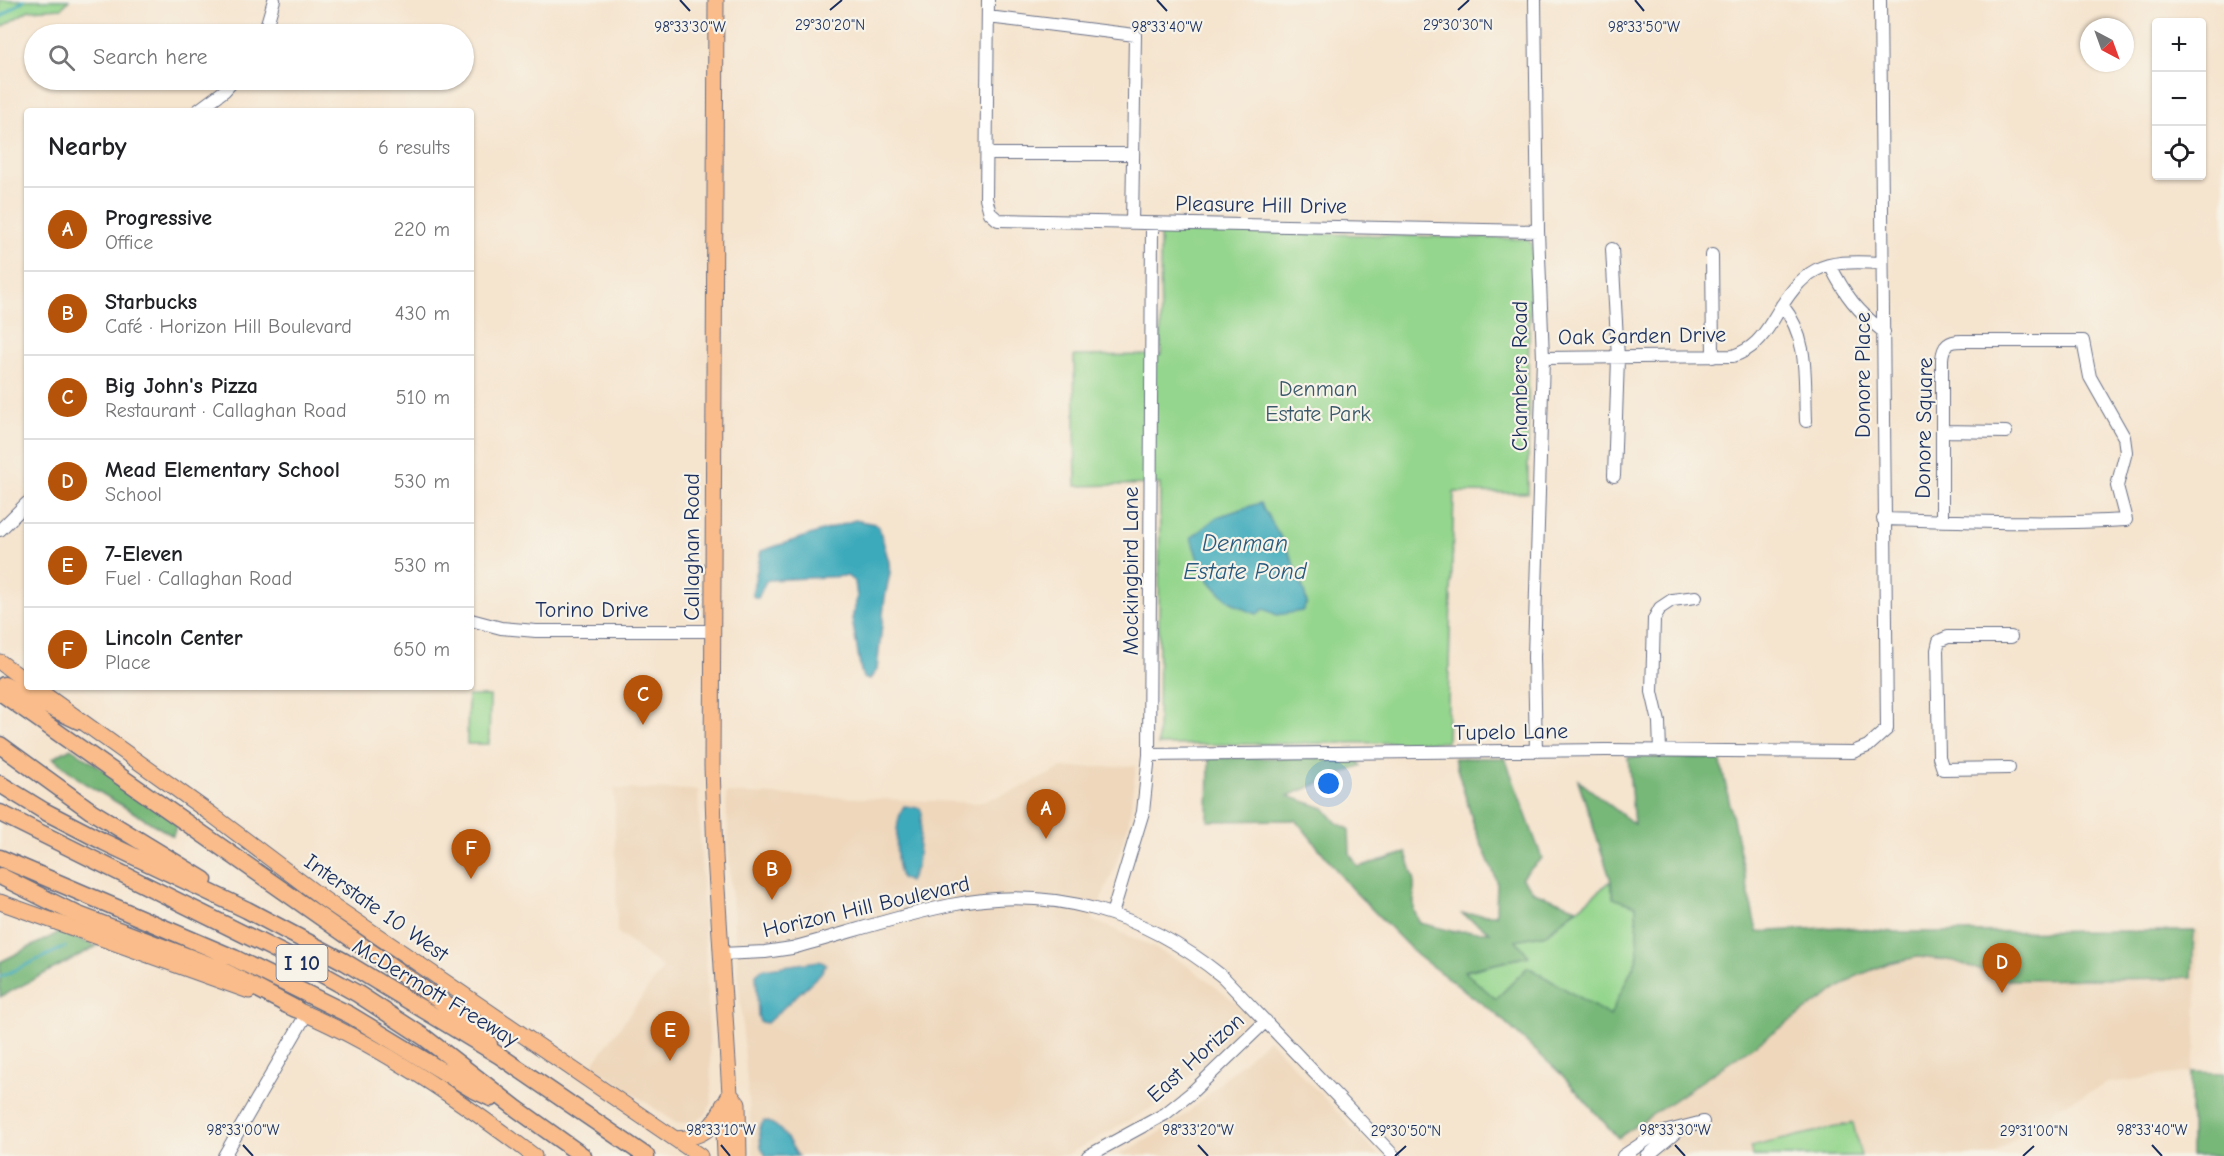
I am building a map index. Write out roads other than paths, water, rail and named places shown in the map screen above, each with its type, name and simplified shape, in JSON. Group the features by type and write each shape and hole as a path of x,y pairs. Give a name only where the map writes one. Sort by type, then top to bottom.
{"highway":[{"path":"0,683 80,721"},
{"path":"0,692 469,1021 500,1056"},
{"path":"0,745 91,811 175,861 247,910"},
{"name":"McDermott Freeway","path":"0,784 104,842 247,910 345,962 500,1056 646,1156"},
{"name":"McDermott Freeway","path":"0,813 302,963 358,994 424,1037 517,1109 583,1156"},
{"path":"0,822 68,848"},
{"path":"0,858 234,958 329,1005 415,1053 470,1088 517,1109"},
{"path":"0,876 76,914 220,969 301,1011"}],"main road":[{"name":"Callaghan Road","path":"716,0 712,766 726,1100 725,1156"},
{"path":"0,662 24,680"},
{"name":"Interstate 10 West","path":"38,690 211,814 325,900 683,1147 700,1156"},
{"path":"0,902 301,1011 436,1086 491,1123 534,1156"},
{"name":"Callaghan Road","path":"726,1100 738,1104 740,1156"},
{"path":"683,1147 689,1138 711,1127 726,1100"}],"street":[{"path":"267,24 274,0"},
{"path":"988,0 987,154 1132,154"},
{"name":"Chambers Road","path":"1535,0 1538,231 1543,358 1534,657 1536,751"},
{"name":"Donore Place","path":"1871,743 1888,727 1883,519 1884,332 1881,263 1880,0"},
{"path":"988,17 1135,35 1132,223"},
{"path":"201,108 225,90"},
{"name":"Pleasure Hill Drive","path":"987,154 986,198 989,210 993,218 1009,222 1538,231"},
{"name":"Mockingbird Lane","path":"1112,914 1143,812 1149,755 1152,224"},
{"path":"1612,249 1618,358 1614,476"},
{"path":"1712,255 1713,357"},
{"name":"Oak Garden Drive","path":"1543,358 1733,356 1750,349 1766,332 1789,293 1801,281 1821,268 1846,262 1881,263"},
{"path":"1830,265 1842,291 1863,315 1884,332"},
{"path":"1782,305 1791,316 1801,339 1806,421"},
{"name":"Donore Square","path":"1883,519 1942,520 2094,522 2126,520 2117,486 2126,452 2122,432 2090,377 2084,341 1951,341 1942,352 1942,520"},
{"path":"1942,431 2006,432"},
{"path":"0,530 24,506"},
{"path":"1660,751 1659,722 1652,692 1654,619 1660,608 1672,600 1696,597"},
{"name":"Torino Drive","path":"474,621 501,628 536,631 713,631"},
{"path":"2009,768 1943,769 1939,757 1937,650 1940,641 1948,637 2011,637"},
{"name":"Tupelo Lane","path":"1149,755 1536,751 1853,752 1860,751 1871,743"},
{"name":"Horizon Hill Boulevard","path":"721,954 792,948 951,905 985,900 1048,899 1112,914 1152,931 1203,961 1238,992 1394,1156"},
{"path":"224,1156 301,1011"},
{"name":"East Horizon","path":"1088,1156 1165,1114 1190,1094 1266,1021"},
{"path":"1630,1154 1656,1134 1703,1122"},
{"path":"1647,1156 1682,1127"}],"water":[{"name":"Denman Estate Pond","path":"1260,503 1282,539 1299,575 1307,603 1302,611 1277,615 1264,609 1257,614 1242,608 1227,599 1215,587 1199,561 1191,538 1217,517"},
{"path":"855,520 879,527 890,573 877,670 869,680 863,678 861,671 852,619 857,597 855,582 847,576 769,580 766,581 758,598 752,594 761,551"},
{"path":"904,806 920,808 922,813 917,866 909,882 901,878 897,852 898,821"},
{"path":"819,961 826,964 821,973 767,1023 760,1022 756,974 762,969"},
{"path":"764,1121 780,1130 798,1156 766,1156 761,1147 759,1128"}],"waterway":[{"path":"0,18 24,0"},
{"path":"0,977 65,947"}],"place":[{"name":"Big John's Pizza","path":"643,725"},
{"name":"Progressive","path":"1046,839"},
{"name":"Lincoln Center","path":"471,879"},
{"name":"Starbucks","path":"772,900"},
{"name":"Mead Elementary School","path":"2002,993"},
{"name":"7-Eleven","path":"670,1061"}],"park label":[{"name":"Denman Estate Park","path":"1318,401"}]}
